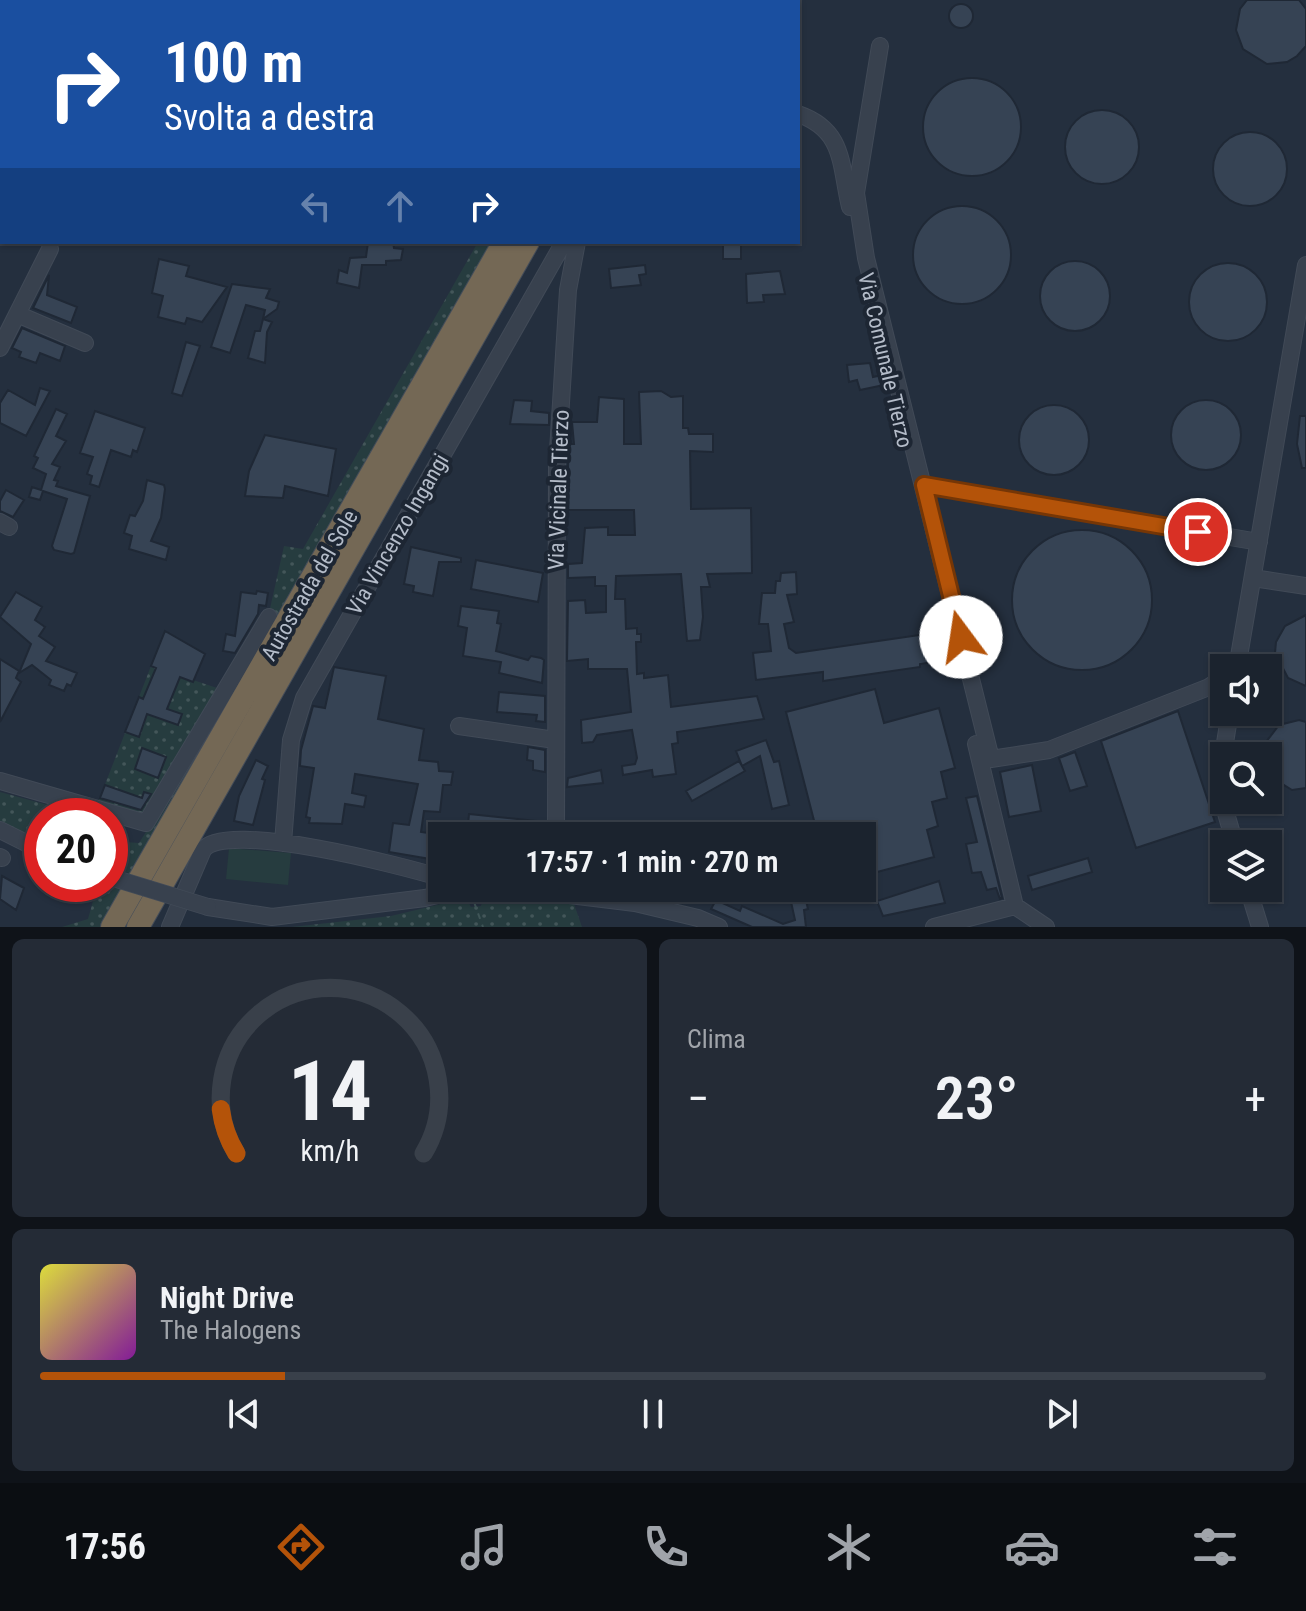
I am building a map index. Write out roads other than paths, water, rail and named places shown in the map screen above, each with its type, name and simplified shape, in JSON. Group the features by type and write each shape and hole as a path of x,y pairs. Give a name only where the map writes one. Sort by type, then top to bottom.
{"highway":[{"name":"Autostrada del Sole","path":"112,927 503,244"},
{"name":"Autostrada del Sole","path":"140,927 527,244"}],"street":[{"path":"880,46 856,193 866,258 991,759 1049,750 1210,686"},
{"name":"Via Comunale Tierzo","path":"800,115 821,123 835,140 839,152 1015,906"},
{"name":"Via Vincenzo Ingangi","path":"283,843 291,740 304,698 563,244"},
{"name":"Via Vicinale Tierzo","path":"556,822 557,467 568,290 577,244"},
{"path":"0,348 50,249"},
{"path":"1239,654 1306,265"},
{"path":"17,314 85,343"},
{"path":"924,485 1259,542"},
{"path":"1253,578 1306,586"},
{"path":"0,781 146,823 269,617"},
{"path":"459,726 555,740"},
{"path":"1228,726 1218,786 1231,830"},
{"path":"0,830 24,842"},
{"path":"170,927 206,845 222,838 283,843 389,862 428,874"},
{"path":"128,883 208,907 272,917 428,897"},
{"path":"625,902 666,909 719,927"},
{"path":"1252,902 1260,927"},
{"path":"934,927 1015,906 1046,927"}]}
